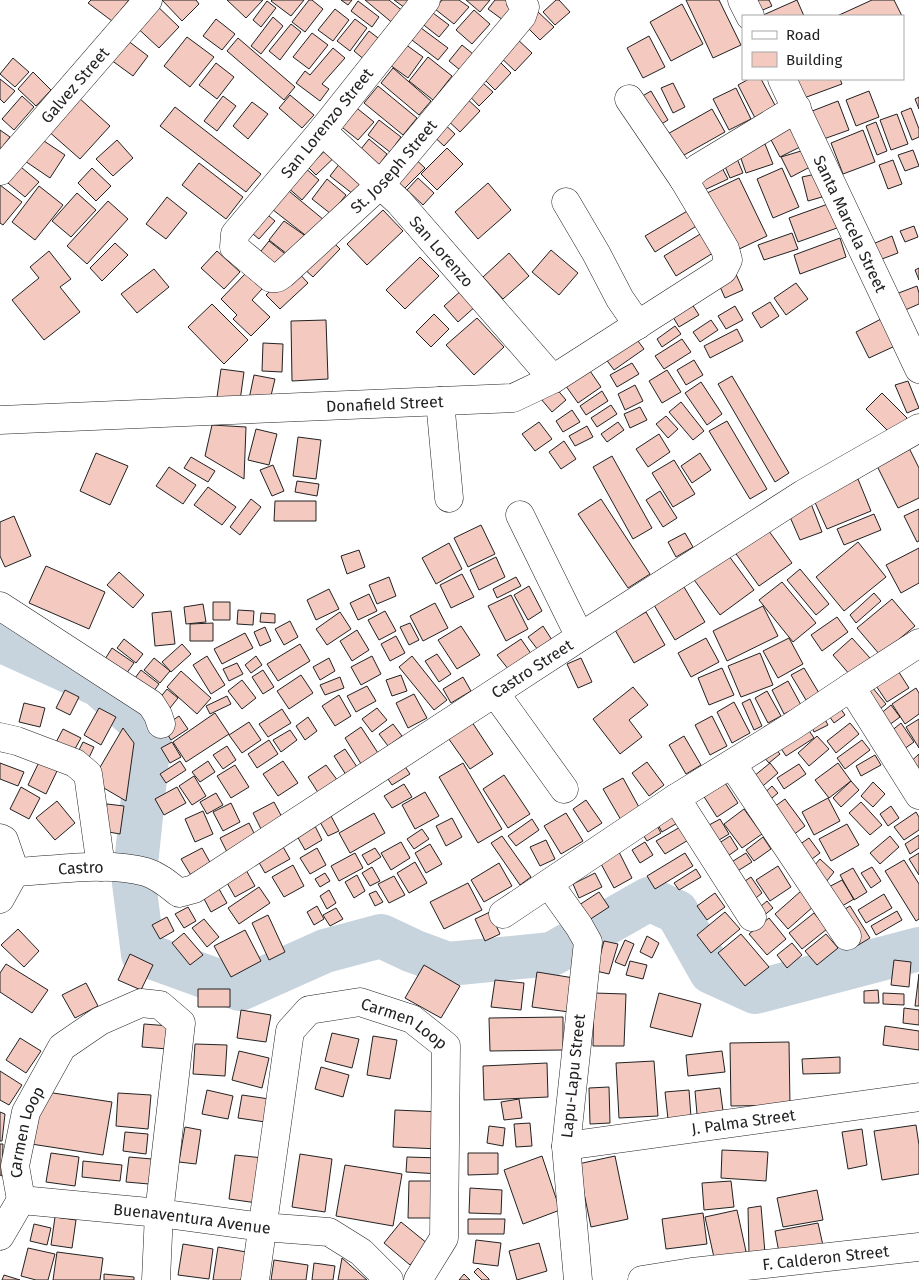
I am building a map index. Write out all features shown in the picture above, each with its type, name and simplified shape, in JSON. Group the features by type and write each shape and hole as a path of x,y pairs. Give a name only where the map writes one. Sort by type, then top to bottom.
{"street":[{"name":"Galvez Street","path":"0,171 148,0"},
{"name":"San Lorenzo Street","path":"234,247 236,234 239,229 322,131 426,0"},
{"name":"St. Joseph Street","path":"234,247 271,278 278,278 283,274 381,184 522,16 525,7 520,0"},
{"path":"742,0 750,15"},
{"name":"Santa Marcela Street","path":"782,80 919,369"},
{"path":"629,98 684,180 698,168 796,108"},
{"name":"San Lorenzo","path":"322,131 399,202 553,379"},
{"name":"Donafield Street","path":"0,420 513,398 553,379 723,270 728,260 725,249 684,180"},
{"path":"566,202 620,299 638,325"},
{"path":"440,401 449,498"},
{"name":"Castro Street","path":"124,869 160,878 179,893 194,890 802,494 919,428"},
{"path":"520,515 580,637"},
{"path":"0,606 151,704 161,724"},
{"path":"503,914 676,798 792,727 850,686 916,651"},
{"path":"850,686 919,794"},
{"path":"495,693 564,789"},
{"path":"0,738 18,741 75,763 88,774 124,869"},
{"path":"732,764 847,936"},
{"path":"676,798 752,917"},
{"path":"0,838 4,840 15,872 0,899"},
{"name":"Castro","path":"15,872 124,869"},
{"name":"Lapu-Lapu Street","path":"549,884 584,934 566,1146 578,1280"},
{"name":"Carmen Loop","path":"255,1280 290,1031 309,1010 360,1002 412,1019 446,1046 444,1238 418,1280"},
{"name":"Carmen Loop","path":"21,1200 15,1166 26,1112 62,1047 100,1021 141,1003 160,1005 181,1023 159,1213 156,1280"},
{"name":"J. Palma Street","path":"566,1146 919,1097"},
{"path":"0,1236 21,1200"},
{"name":"Buenaventura Avenue","path":"21,1200 159,1213 262,1227 328,1232 361,1252 389,1280"},
{"name":"F. Calderon Street","path":"642,1280 692,1272 919,1247"}],"building":[{"path":"91,0 129,0 112,21 88,3"},
{"path":"162,0 196,0 199,4 182,21"},
{"path":"227,0 263,0 246,18"},
{"path":"272,0 304,0 291,16"},
{"path":"309,0 312,0 323,9 305,32 292,22"},
{"path":"341,0 352,0 348,5"},
{"path":"365,0 389,0 404,12 395,25"},
{"path":"394,0 416,0 408,10"},
{"path":"442,0 459,0 469,7 454,24 435,9"},
{"path":"466,0 490,0 480,12"},
{"path":"495,0 511,0 520,7 507,23 488,9"},
{"path":"556,0 559,0 570,12 555,25 543,12"},
{"path":"686,0 719,0 741,45 713,58"},
{"path":"751,0 769,0 772,6 756,13"},
{"path":"797,0 804,15 763,15"},
{"path":"872,0 894,0 902,15 839,15"},
{"path":"152,1 179,27 159,48 132,23"},
{"path":"267,1 276,8 261,27 253,20"},
{"path":"358,1 379,17 372,27 351,11"},
{"path":"682,4 703,44 671,61 650,22"},
{"path":"335,9 349,20 333,41 318,30"},
{"path":"429,10 449,25 439,37 420,22"},
{"path":"474,10 490,24 472,44 456,30"},
{"path":"537,11 554,27 540,40 524,24"},
{"path":"273,17 283,26 261,54 251,46"},
{"path":"216,19 235,34 222,50 203,36"},
{"path":"355,19 367,28 350,51 337,41"},
{"path":"291,24 301,32 280,60 269,51"},
{"path":"417,25 448,48 438,60 408,37"},
{"path":"369,31 382,41 366,61 354,51"},
{"path":"312,33 328,45 309,69 293,57"},
{"path":"649,36 665,67 643,78 627,48"},
{"path":"123,37 148,56 133,76 107,57"},
{"path":"187,37 214,57 190,87 164,66"},
{"path":"515,37 532,53 515,71 498,55"},
{"path":"238,38 295,87 284,100 227,51"},
{"path":"405,44 423,57 408,78 390,65"},
{"path":"462,45 473,54 460,70 449,61"},
{"path":"333,48 345,58 322,84 329,89 320,101 296,83 305,71 310,75"},
{"path":"494,56 511,73 495,90 478,73"},
{"path":"428,57 452,76 433,100 409,81"},
{"path":"13,58 29,72 15,87 0,74"},
{"path":"216,63 234,77 217,99 199,85"},
{"path":"393,68 431,101 419,115 381,83"},
{"path":"33,72 51,90 36,106 18,89"},
{"path":"475,76 493,92 479,106 463,89"},
{"path":"0,79 15,91 4,103 0,99"},
{"path":"747,80 762,80 776,107 755,118 738,85"},
{"path":"797,80 840,80 842,84 804,98"},
{"path":"673,83 685,107 673,113 661,88"},
{"path":"378,86 417,118 403,135 364,103"},
{"path":"736,88 751,119 729,130 713,99"},
{"path":"651,91 668,120 655,128 639,98"},
{"path":"869,91 879,117 856,126 846,100"},
{"path":"462,94 480,111 460,132 442,115"},
{"path":"290,95 314,115 302,128 279,108"},
{"path":"22,96 34,107 14,130 2,119"},
{"path":"223,96 236,106 217,131 204,121"},
{"path":"78,97 110,126 80,159 47,130"},
{"path":"919,97 919,109 915,99"},
{"path":"838,101 849,130 818,141 807,113"},
{"path":"252,102 268,114 248,139 233,126"},
{"path":"353,105 374,122 358,140 338,124"},
{"path":"175,107 261,174 246,192 160,126"},
{"path":"911,108 919,129 919,137 912,140 901,112"},
{"path":"712,109 725,132 677,159 664,136"},
{"path":"897,114 908,144 891,150 880,120"},
{"path":"379,120 401,137 390,152 368,135"},
{"path":"440,120 455,134 444,146 429,132"},
{"path":"876,122 887,151 877,155 866,126"},
{"path":"792,125 802,146 780,157 769,136"},
{"path":"0,130 10,137 0,150"},
{"path":"863,130 875,162 843,174 831,143"},
{"path":"38,137 65,155 50,178 22,159"},
{"path":"369,139 387,154 375,170 356,155"},
{"path":"117,140 133,158 113,176 96,159"},
{"path":"333,143 341,151 316,175 308,167"},
{"path":"765,144 773,164 746,173 739,153"},
{"path":"447,148 463,164 437,190 421,174"},
{"path":"733,149 743,173 730,178 720,155"},
{"path":"913,150 919,166 905,171 898,155"},
{"path":"801,151 810,167 791,177 781,157"},
{"path":"411,155 425,168 400,193 387,180"},
{"path":"344,158 367,175 353,194 330,176"},
{"path":"893,160 902,184 888,189 879,165"},
{"path":"16,163 39,182 25,197 3,179"},
{"path":"199,163 243,197 226,219 182,185"},
{"path":"720,164 728,179 700,192 693,177"},
{"path":"304,167 319,180 302,200 286,186"},
{"path":"92,168 111,186 96,201 78,183"},
{"path":"782,168 799,207 773,218 757,179"},
{"path":"816,174 822,197 808,201 802,177"},
{"path":"418,178 434,193 423,205 407,190"},
{"path":"739,178 767,236 735,251 707,193"},
{"path":"327,179 346,195 331,214 312,199"},
{"path":"488,183 511,210 478,239 455,212"},
{"path":"0,185 22,202 3,225 0,223"},
{"path":"39,186 63,205 35,240 12,222"},
{"path":"284,187 324,220 309,238 268,206"},
{"path":"77,193 96,210 71,237 52,221"},
{"path":"167,197 187,213 166,239 146,224"},
{"path":"108,201 128,219 87,264 67,246"},
{"path":"828,204 837,228 798,242 789,218"},
{"path":"383,210 403,231 367,265 347,244"},
{"path":"689,210 698,225 655,252 645,236"},
{"path":"263,211 275,221 259,239 247,229"},
{"path":"284,221 307,237 291,257 269,240"},
{"path":"914,226 918,237 905,242 900,231"},
{"path":"702,233 713,253 676,276 664,256"},
{"path":"792,233 798,249 764,260 758,245"},
{"path":"892,236 898,253 874,262 868,246"},
{"path":"329,238 340,249 313,277 301,266"},
{"path":"840,238 846,257 800,274 794,255"},
{"path":"269,241 289,257 273,277 253,261"},
{"path":"115,243 128,255 102,281 90,268"},
{"path":"551,250 578,273 559,295 532,272"},
{"path":"49,251 71,279 60,287 80,312 44,340 12,300 39,278 30,267"},
{"path":"217,251 240,272 224,289 201,268"},
{"path":"509,253 529,276 503,299 483,277"},
{"path":"420,257 439,276 405,309 386,290"},
{"path":"294,268 308,283 280,309 266,295"},
{"path":"919,268 919,280 915,270"},
{"path":"154,269 169,287 137,313 121,294"},
{"path":"735,272 743,290 725,298 717,280"},
{"path":"246,273 262,289 252,300 270,317 251,336 233,319 237,315 221,299"},
{"path":"796,283 808,299 786,315 774,298"},
{"path":"917,286 919,304 903,311 896,294"},
{"path":"463,289 477,305 458,322 444,306"},
{"path":"690,301 699,315 679,327 670,312"},
{"path":"770,302 779,316 761,328 752,313"},
{"path":"212,304 248,340 224,364 188,327"},
{"path":"735,306 743,320 726,329 718,316"},
{"path":"434,314 449,329 431,347 416,332"},
{"path":"477,318 504,347 474,375 446,345"},
{"path":"881,319 895,346 869,358 856,332"},
{"path":"326,320 328,379 292,381 291,321"},
{"path":"711,320 718,330 700,342 693,332"},
{"path":"675,326 681,334 662,347 657,339"},
{"path":"737,329 743,341 710,358 704,346"},
{"path":"632,333 644,349 614,370 602,354"},
{"path":"682,339 691,352 664,369 655,356"},
{"path":"263,343 283,344 282,372 262,371"},
{"path":"694,360 703,375 686,385 677,370"},
{"path":"632,363 639,374 617,387 610,375"},
{"path":"586,365 601,387 578,403 563,382"},
{"path":"221,369 244,372 239,408 216,404"},
{"path":"667,370 681,392 662,403 649,381"},
{"path":"254,375 275,379 269,404 249,399"},
{"path":"732,376 789,473 775,482 718,384"},
{"path":"908,381 919,408 907,413 895,385"},
{"path":"701,382 722,414 707,425 685,393"},
{"path":"635,385 643,401 625,410 618,394"},
{"path":"555,387 566,400 552,412 541,399"},
{"path":"602,391 608,401 586,415 580,406"},
{"path":"882,393 907,418 891,434 866,409"},
{"path":"681,402 704,431 693,440 669,412"},
{"path":"611,405 617,414 597,427 591,418"},
{"path":"640,407 647,420 630,428 624,414"},
{"path":"572,410 580,422 563,432 556,421"},
{"path":"666,416 678,429 668,438 656,424"},
{"path":"727,421 767,489 750,499 709,431"},
{"path":"539,422 552,439 535,451 522,434"},
{"path":"618,422 624,430 607,442 601,434"},
{"path":"212,425 246,427 244,479 205,456"},
{"path":"587,426 593,437 575,446 569,436"},
{"path":"256,429 277,434 269,465 248,460"},
{"path":"659,434 670,452 648,467 636,449"},
{"path":"298,437 321,440 316,479 293,476"},
{"path":"564,441 576,459 561,469 549,452"},
{"path":"907,444 919,468 919,498 898,508 874,460"},
{"path":"96,453 128,466 110,505 80,491"},
{"path":"700,453 711,470 692,483 681,466"},
{"path":"612,456 652,528 633,539 593,467"},
{"path":"191,457 215,471 208,482 184,468"},
{"path":"674,460 695,494 673,507 652,473"},
{"path":"273,465 284,491 272,496 260,470"},
{"path":"169,467 196,485 183,504 156,486"},
{"path":"858,479 871,511 827,529 813,498"},
{"path":"297,481 319,484 317,496 295,492"},
{"path":"208,487 236,507 222,525 194,505"},
{"path":"660,491 677,518 663,527 646,500"},
{"path":"251,499 261,507 240,535 230,527"},
{"path":"601,499 650,574 628,588 578,514"},
{"path":"275,501 316,501 316,521 274,521"},
{"path":"810,501 822,532 800,540 787,510"},
{"path":"919,509 919,541 917,542 904,516"},
{"path":"874,514 881,530 844,545 837,529"},
{"path":"14,516 31,556 5,567 0,556 0,522"},
{"path":"481,525 495,554 468,567 454,538"},
{"path":"766,527 792,563 759,586 734,551"},
{"path":"685,533 693,547 676,557 668,542"},
{"path":"858,542 886,577 844,611 816,577"},
{"path":"449,543 462,569 436,584 422,558"},
{"path":"919,548 919,583 901,593 886,565"},
{"path":"359,550 365,567 347,574 341,556"},
{"path":"726,552 754,590 720,615 692,577"},
{"path":"496,557 505,577 479,590 470,570"},
{"path":"46,566 105,592 89,629 29,603"},
{"path":"800,569 829,604 816,615 787,580"},
{"path":"119,572 144,595 133,608 107,585"},
{"path":"462,574 474,597 451,608 440,585"},
{"path":"389,577 396,596 377,604 369,585"},
{"path":"516,577 521,586 497,598 493,589"},
{"path":"782,582 816,623 793,642 759,600"},
{"path":"529,586 542,611 528,620 514,595"},
{"path":"684,587 705,622 675,640 654,605"},
{"path":"329,589 339,609 316,620 307,600"},
{"path":"874,593 881,601 856,623 850,615"},
{"path":"369,594 377,611 358,620 350,603"},
{"path":"511,595 528,629 506,641 488,606"},
{"path":"892,599 915,626 880,655 857,628"},
{"path":"213,602 230,602 230,620 213,620"},
{"path":"435,603 448,628 423,641 410,616"},
{"path":"203,604 206,622 186,624 184,607"},
{"path":"763,606 778,636 727,661 713,631"},
{"path":"238,610 254,611 253,625 237,624"},
{"path":"171,611 175,644 155,646 152,613"},
{"path":"385,611 396,631 379,640 368,620"},
{"path":"340,612 351,629 327,645 316,629"},
{"path":"646,612 665,645 634,663 615,630"},
{"path":"261,613 275,614 275,623 260,622"},
{"path":"837,617 848,632 822,651 811,635"},
{"path":"290,621 298,637 284,645 275,629"},
{"path":"213,623 213,641 190,641 190,624"},
{"path":"410,623 419,640 409,645 400,627"},
{"path":"461,626 480,655 457,669 438,640"},
{"path":"543,626 552,640 538,650 528,637"},
{"path":"265,627 271,641 260,646 254,632"},
{"path":"357,630 369,650 352,661 340,641"},
{"path":"245,633 253,648 222,664 214,649"},
{"path":"396,636 405,653 390,661 381,644"},
{"path":"706,638 719,662 691,677 678,653"},
{"path":"789,638 803,664 778,678 763,651"},
{"path":"852,638 870,658 850,675 833,655"},
{"path":"124,639 143,654 136,663 117,648"},
{"path":"521,639 532,655 509,670 497,655"},
{"path":"182,644 191,654 171,672 162,662"},
{"path":"300,644 310,661 278,681 267,664"},
{"path":"112,648 134,663 121,681 100,667"},
{"path":"760,653 773,685 741,697 728,666"},
{"path":"437,654 451,674 439,682 425,661"},
{"path":"207,656 225,685 211,694 193,665"},
{"path":"256,656 262,665 251,673 245,665"},
{"path":"372,656 381,674 361,685 351,667"},
{"path":"412,656 447,700 434,710 399,667"},
{"path":"154,658 170,671 160,683 144,670"},
{"path":"329,658 335,671 320,680 313,667"},
{"path":"581,658 592,682 578,688 567,664"},
{"path":"237,663 243,674 229,681 223,669"},
{"path":"895,666 909,688 887,702 872,680"},
{"path":"722,668 734,695 709,705 698,678"},
{"path":"804,668 819,693 806,700 791,675"},
{"path":"141,670 159,684 147,700 129,686"},
{"path":"263,670 274,687 263,694 252,677"},
{"path":"181,671 211,698 197,714 167,687"},
{"path":"301,675 313,693 289,709 277,691"},
{"path":"401,675 407,691 392,696 386,680"},
{"path":"340,677 344,688 325,695 320,685"},
{"path":"463,677 471,691 451,703 443,689"},
{"path":"242,680 256,698 242,709 228,691"},
{"path":"788,681 801,705 784,714 772,690"},
{"path":"367,686 376,701 356,712 347,696"},
{"path":"633,687 648,705 629,720 642,737 620,754 593,719"},
{"path":"872,687 886,704 874,714 860,698"},
{"path":"916,688 919,693 919,714 905,724 892,704"},
{"path":"167,689 178,698 166,713 155,704"},
{"path":"65,690 79,697 70,715 56,708"},
{"path":"767,691 781,716 768,723 755,698"},
{"path":"414,694 427,718 408,728 396,703"},
{"path":"339,695 351,716 335,726 322,706"},
{"path":"227,696 231,704 210,714 206,706"},
{"path":"750,699 762,726 754,730 742,703"},
{"path":"734,702 750,733 732,743 717,712"},
{"path":"836,702 845,715 834,723 825,710"},
{"path":"24,703 45,708 40,727 19,722"},
{"path":"891,705 900,717 881,731 873,720"},
{"path":"99,708 116,717 101,745 84,735"},
{"path":"377,708 387,720 372,732 362,719"},
{"path":"282,709 291,723 268,737 259,724"},
{"path":"215,713 229,734 186,762 173,742"},
{"path":"822,714 828,725 814,732 809,721"},
{"path":"179,716 188,729 171,740 163,727"},
{"path":"712,716 727,746 710,755 695,725"},
{"path":"308,717 317,731 305,740 296,726"},
{"path":"470,719 493,754 470,769 446,735"},
{"path":"919,719 919,748 906,727"},
{"path":"249,722 261,740 242,753 229,735"},
{"path":"804,723 814,738 786,756 776,741"},
{"path":"850,723 859,734 836,753 827,741"},
{"path":"901,723 914,742 897,754 884,737"},
{"path":"393,724 402,736 388,746 379,734"},
{"path":"361,727 380,756 363,767 345,738"},
{"path":"123,728 134,743 126,801 92,781"},
{"path":"63,729 81,738 71,756 53,748"},
{"path":"290,730 297,740 281,752 273,740"},
{"path":"684,736 701,765 686,774 669,745"},
{"path":"817,736 829,749 809,766 798,753"},
{"path":"269,740 278,754 257,768 248,754"},
{"path":"862,740 870,750 845,769 837,758"},
{"path":"83,742 94,747 86,764 75,758"},
{"path":"172,742 181,757 170,763 161,748"},
{"path":"771,743 780,754 769,763 760,753"},
{"path":"227,746 236,760 223,769 213,755"},
{"path":"345,749 359,770 348,778 334,756"},
{"path":"919,754 919,784 904,768"},
{"path":"875,755 881,765 861,776 856,766"},
{"path":"40,760 58,769 46,794 28,785"},
{"path":"180,761 186,770 166,783 160,774"},
{"path":"208,761 215,772 200,782 192,772"},
{"path":"283,761 298,783 278,796 263,774"},
{"path":"402,762 410,774 392,785 384,773"},
{"path":"647,762 664,785 649,796 632,773"},
{"path":"0,763 24,772 18,786 0,779"},
{"path":"463,763 502,829 478,843 439,777"},
{"path":"770,763 778,773 757,791 748,781"},
{"path":"838,763 851,781 829,798 815,780"},
{"path":"799,764 806,774 784,789 777,778"},
{"path":"235,765 249,787 231,798 217,776"},
{"path":"326,765 338,781 319,794 308,777"},
{"path":"504,775 530,814 508,828 483,789"},
{"path":"194,776 206,796 192,805 179,786"},
{"path":"623,778 640,809 621,820 603,789"},
{"path":"722,778 738,803 717,817 701,792"},
{"path":"851,781 859,790 841,807 833,798"},
{"path":"873,782 885,794 873,807 861,796"},
{"path":"404,784 412,797 392,808 384,796"},
{"path":"772,786 778,793 766,803 760,797"},
{"path":"21,787 40,798 29,819 10,809"},
{"path":"177,787 186,803 164,815 155,799"},
{"path":"425,792 439,816 415,829 402,805"},
{"path":"216,793 223,805 207,814 200,802"},
{"path":"828,798 840,821 814,835 802,812"},
{"path":"785,799 805,826 788,839 767,812"},
{"path":"586,800 602,823 588,832 573,809"},
{"path":"57,801 75,823 55,840 36,818"},
{"path":"274,802 283,819 261,829 253,813"},
{"path":"861,802 882,825 870,835 849,813"},
{"path":"231,803 240,822 223,831 213,812"},
{"path":"107,804 124,806 120,834 103,831"},
{"path":"891,806 899,818 888,826 880,814"},
{"path":"679,807 686,818 662,832 656,821"},
{"path":"744,809 762,834 742,848 724,824"},
{"path":"203,811 213,834 195,842 185,819"},
{"path":"916,812 919,817 919,830 904,840 894,827"},
{"path":"374,813 385,833 350,853 339,833"},
{"path":"566,813 583,841 561,854 544,826"},
{"path":"331,816 339,831 328,836 320,822"},
{"path":"452,818 462,837 446,846 436,826"},
{"path":"532,819 539,830 516,846 508,836"},
{"path":"720,819 729,834 709,846 700,830"},
{"path":"655,822 661,833 647,841 640,830"},
{"path":"249,823 256,837 227,852 220,838"},
{"path":"847,824 859,845 831,861 819,839"},
{"path":"315,826 322,840 305,850 297,836"},
{"path":"682,826 690,839 665,854 656,841"},
{"path":"422,829 429,839 414,849 407,839"},
{"path":"919,835 919,848 910,854 905,844"},
{"path":"502,836 531,877 520,885 491,843"},
{"path":"730,836 738,849 719,862 710,849"},
{"path":"890,836 899,847 880,864 870,853"},
{"path":"763,837 771,849 754,861 746,850"},
{"path":"809,838 820,853 804,865 793,849"},
{"path":"546,840 555,859 540,866 530,847"},
{"path":"401,842 410,858 391,870 381,853"},
{"path":"645,842 653,855 640,863 632,850"},
{"path":"430,844 442,864 426,873 415,853"},
{"path":"282,845 290,859 265,873 257,859"},
{"path":"202,848 212,866 192,877 181,859"},
{"path":"317,848 326,865 310,874 300,858"},
{"path":"375,848 381,857 368,865 362,855"},
{"path":"619,852 632,878 614,888 600,862"},
{"path":"355,853 363,868 339,881 331,866"},
{"path":"685,853 693,866 655,889 647,876"},
{"path":"746,853 752,862 728,877 722,868"},
{"path":"919,853 919,875 909,859"},
{"path":"820,859 834,872 822,887 807,874"},
{"path":"904,860 919,884 919,919 916,921 885,871"},
{"path":"415,862 427,883 409,893 397,873"},
{"path":"499,863 512,886 484,902 471,880"},
{"path":"293,865 304,886 284,897 272,877"},
{"path":"778,866 791,887 770,901 756,880"},
{"path":"372,867 380,881 370,886 362,873"},
{"path":"872,867 881,881 871,888 861,873"},
{"path":"853,868 867,892 854,900 840,875"},
{"path":"696,869 701,877 679,890 674,883"},
{"path":"246,870 255,886 235,897 226,881"},
{"path":"325,873 330,881 320,887 315,879"},
{"path":"595,873 602,887 579,898 573,884"},
{"path":"357,875 365,891 354,898 345,882"},
{"path":"394,876 405,895 389,903 378,884"},
{"path":"751,877 762,893 751,902 739,885"},
{"path":"842,880 854,899 837,909 825,889"},
{"path":"468,883 482,910 444,929 430,902"},
{"path":"259,887 270,903 239,924 228,908"},
{"path":"219,889 227,903 211,912 203,897"},
{"path":"329,890 336,903 327,909 320,896"},
{"path":"376,891 383,902 375,906 369,894"},
{"path":"801,891 814,906 788,929 775,914"},
{"path":"599,892 609,907 586,922 576,907"},
{"path":"715,893 725,907 707,920 697,906"},
{"path":"884,894 892,908 866,923 858,910"},
{"path":"767,901 773,908 761,918 755,911"},
{"path":"317,906 324,919 314,925 307,912"},
{"path":"850,906 870,938 855,947 835,915"},
{"path":"188,907 196,921 184,928 175,914"},
{"path":"336,908 343,919 330,926 323,915"},
{"path":"897,911 902,920 876,935 871,926"},
{"path":"490,912 500,934 485,941 475,919"},
{"path":"725,912 740,929 711,953 697,935"},
{"path":"814,913 827,929 802,949 789,933"},
{"path":"268,915 285,952 269,960 252,923"},
{"path":"167,917 174,931 160,939 152,925"},
{"path":"769,918 786,939 767,955 749,934"},
{"path":"204,919 219,937 207,947 192,928"},
{"path":"18,929 39,951 24,967 1,945"},
{"path":"245,930 261,961 231,977 214,946"},
{"path":"184,933 203,955 190,965 172,943"},
{"path":"741,934 769,967 745,986 718,953"},
{"path":"826,934 838,948 817,965 805,951"},
{"path":"647,936 659,943 652,958 640,952"},
{"path":"625,940 634,944 625,966 615,962"},
{"path":"604,941 618,944 609,974 596,971"},
{"path":"792,943 802,955 787,968 777,955"},
{"path":"130,954 153,965 141,990 118,980"},
{"path":"894,960 911,962 909,987 891,985"},
{"path":"630,961 647,965 643,979 626,975"},
{"path":"6,964 48,990 32,1013 0,992 0,973"},
{"path":"424,965 460,986 441,1018 405,998"},
{"path":"537,972 574,978 569,1012 532,1007"},
{"path":"919,974 919,1006 915,1006"},
{"path":"495,980 524,983 521,1010 491,1007"},
{"path":"86,983 98,1006 75,1018 62,995"},
{"path":"198,989 230,989 230,1007 198,1007"},
{"path":"878,990 879,1003 864,1003 864,991"},
{"path":"594,993 626,994 624,1046 593,1046"},
{"path":"659,993 701,1004 692,1037 650,1027"},
{"path":"883,993 904,994 904,1005 883,1004"},
{"path":"904,1008 919,1010 919,1025 903,1023"},
{"path":"241,1010 271,1015 266,1042 237,1038"},
{"path":"563,1017 563,1050 490,1051 489,1018"},
{"path":"144,1024 170,1026 168,1049 142,1047"},
{"path":"885,1026 919,1031 919,1050 883,1045"},
{"path":"332,1033 359,1039 352,1068 325,1061"},
{"path":"373,1036 397,1040 390,1079 367,1075"},
{"path":"20,1038 41,1051 26,1073 6,1060"},
{"path":"789,1042 790,1105 731,1106 730,1043"},
{"path":"195,1044 227,1045 225,1076 193,1074"},
{"path":"239,1051 269,1058 262,1088 232,1080"},
{"path":"722,1051 725,1072 688,1076 686,1055"},
{"path":"840,1057 840,1073 803,1074 802,1059"},
{"path":"654,1061 658,1116 619,1118 616,1063"},
{"path":"547,1063 548,1097 484,1100 483,1066"},
{"path":"321,1067 349,1075 343,1097 315,1089"},
{"path":"0,1071 22,1085 9,1105 0,1100"},
{"path":"609,1087 610,1123 590,1124 589,1088"},
{"path":"720,1088 723,1111 697,1114 695,1091"},
{"path":"207,1090 233,1096 228,1119 202,1114"},
{"path":"689,1090 691,1117 668,1119 665,1092"},
{"path":"40,1091 112,1102 103,1155 31,1144"},
{"path":"118,1093 151,1095 148,1129 116,1126"},
{"path":"242,1095 276,1100 272,1123 238,1118"},
{"path":"519,1099 522,1118 504,1120 501,1102"},
{"path":"395,1110 442,1112 440,1149 393,1147"},
{"path":"0,1112 5,1114 2,1141 0,1141"},
{"path":"530,1123 532,1146 516,1147 514,1124"},
{"path":"916,1125 919,1145 919,1174 882,1180 874,1131"},
{"path":"489,1126 505,1128 503,1146 487,1143"},
{"path":"185,1127 201,1130 196,1164 179,1162"},
{"path":"862,1129 867,1165 848,1169 842,1132"},
{"path":"125,1132 148,1134 146,1154 123,1151"},
{"path":"0,1144 3,1144 2,1176 0,1175"},
{"path":"722,1150 768,1152 766,1181 721,1178"},
{"path":"51,1153 79,1157 75,1186 46,1182"},
{"path":"468,1153 498,1153 498,1174 468,1175"},
{"path":"300,1154 332,1159 325,1212 292,1207"},
{"path":"235,1155 263,1158 257,1203 229,1199"},
{"path":"542,1156 560,1210 523,1224 504,1170"},
{"path":"615,1156 628,1219 591,1227 578,1164"},
{"path":"129,1157 152,1159 149,1184 126,1182"},
{"path":"407,1157 441,1158 440,1174 406,1172"},
{"path":"83,1161 122,1165 120,1181 82,1177"},
{"path":"345,1165 402,1174 393,1226 336,1216"},
{"path":"409,1181 439,1181 439,1218 408,1218"},
{"path":"731,1181 734,1207 704,1210 702,1183"},
{"path":"470,1188 502,1190 501,1214 469,1213"},
{"path":"817,1190 823,1220 783,1227 777,1198"},
{"path":"761,1206 765,1253 749,1255 748,1208"},
{"path":"737,1210 747,1256 715,1262 705,1217"},
{"path":"703,1213 707,1244 666,1249 662,1219"},
{"path":"55,1217 76,1220 72,1248 51,1245"},
{"path":"468,1219 505,1219 504,1234 468,1234"},
{"path":"401,1222 428,1244 410,1265 384,1243"},
{"path":"818,1223 824,1250 780,1258 775,1231"},
{"path":"34,1224 51,1228 47,1245 30,1241"},
{"path":"476,1240 501,1243 498,1266 473,1263"},
{"path":"539,1243 547,1271 517,1280 509,1251"},
{"path":"183,1244 213,1249 209,1279 178,1275"},
{"path":"218,1247 252,1253 248,1280 213,1280"},
{"path":"28,1248 55,1254 48,1280 36,1280 21,1276"},
{"path":"57,1252 103,1258 100,1280 53,1280"},
{"path":"342,1258 367,1280 338,1280"},
{"path":"274,1260 308,1265 306,1280 271,1280"},
{"path":"314,1263 335,1266 333,1280 312,1280"},
{"path":"478,1268 489,1280 482,1280 474,1272"},
{"path":"104,1274 134,1277 134,1280 104,1280"},
{"path":"464,1274 470,1280 459,1280"},
{"path":"4,1275 20,1280 2,1280"}],"waterway":[{"path":"0,640 99,685 150,731 134,883 143,954 240,989 325,951 381,936 413,951 448,964 552,954 649,899 677,912 711,972 755,992 919,949"}]}
